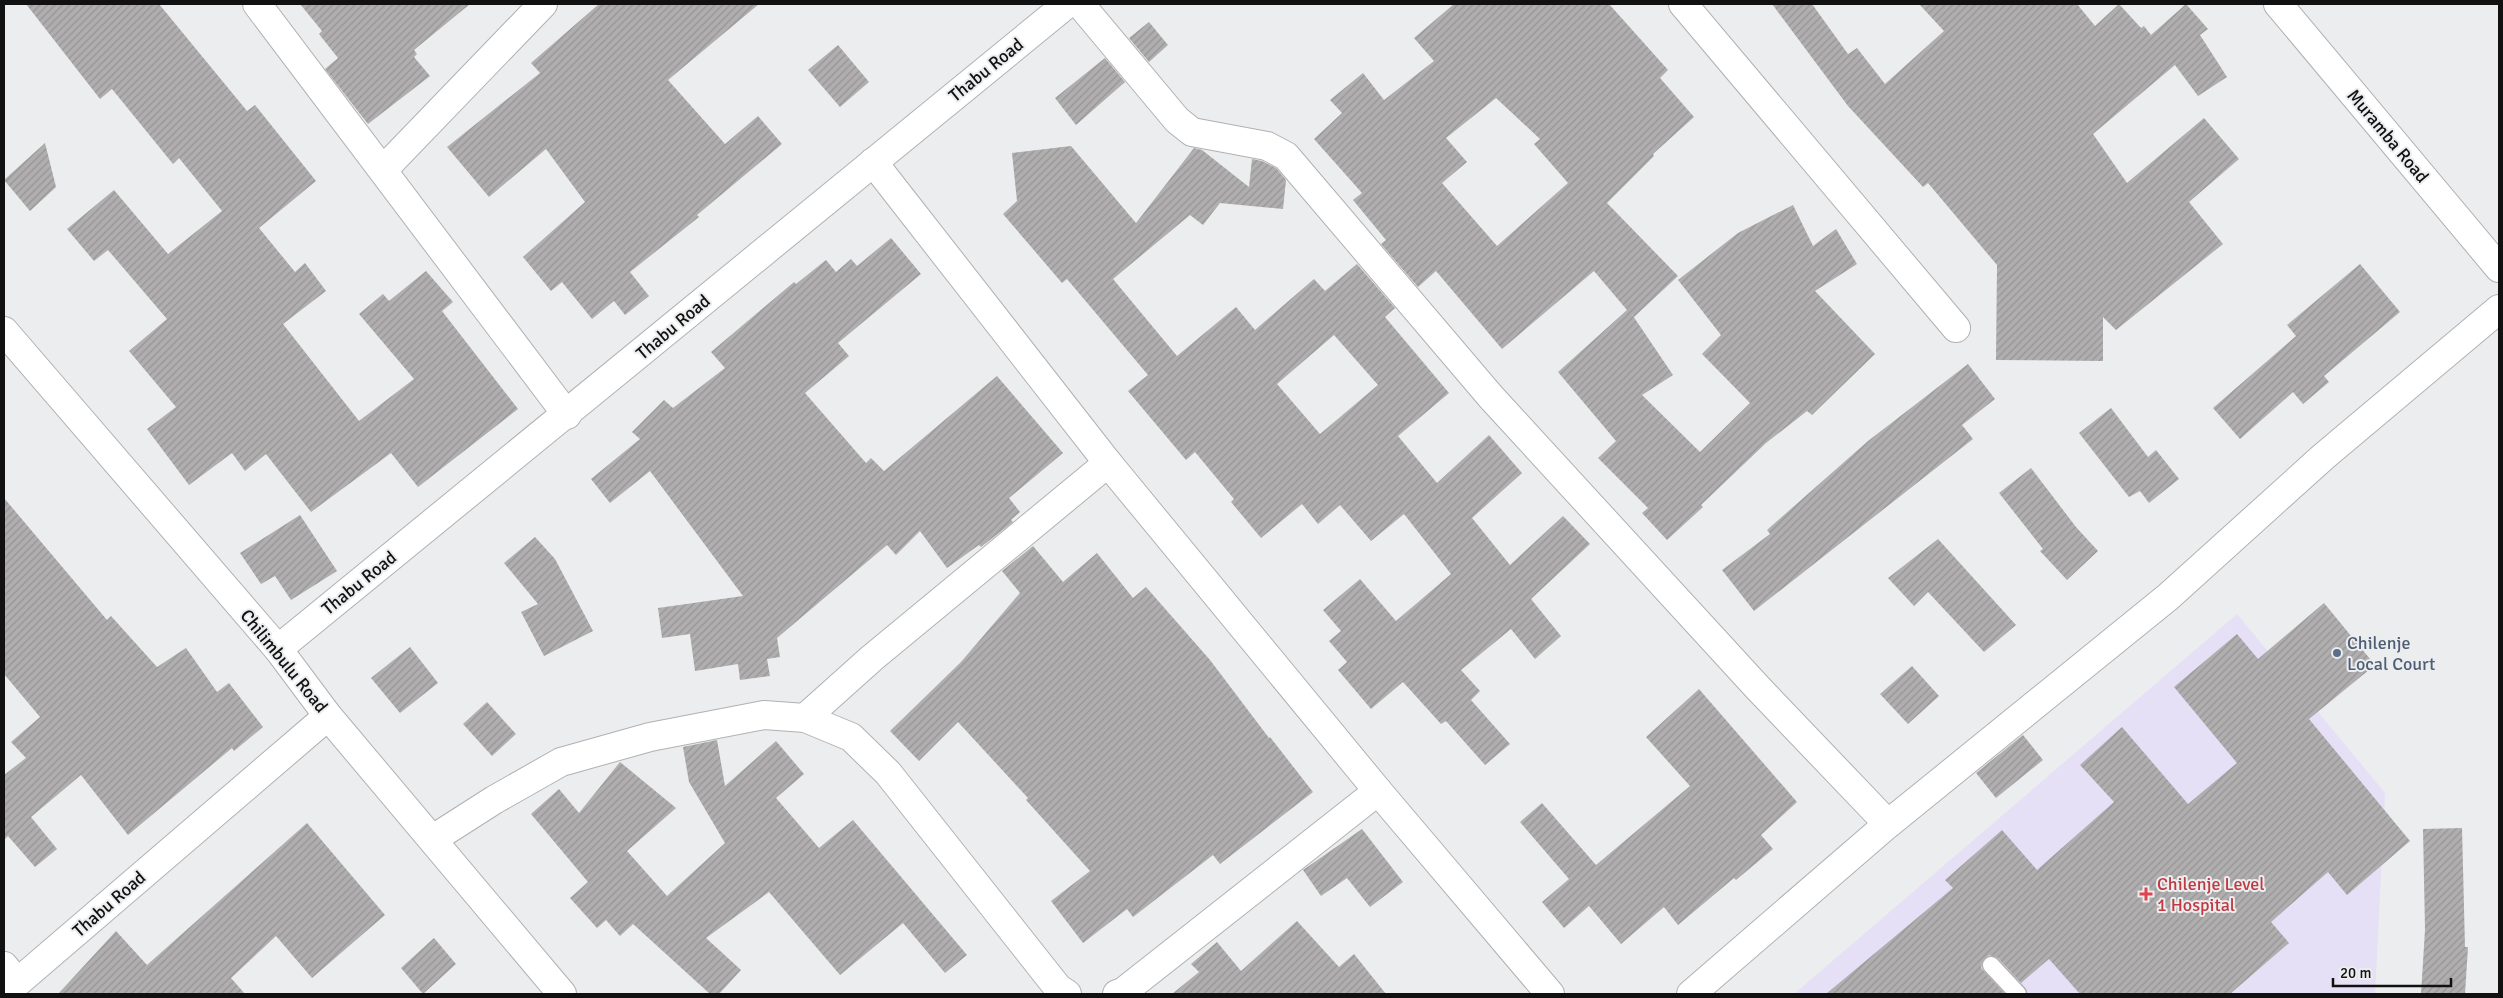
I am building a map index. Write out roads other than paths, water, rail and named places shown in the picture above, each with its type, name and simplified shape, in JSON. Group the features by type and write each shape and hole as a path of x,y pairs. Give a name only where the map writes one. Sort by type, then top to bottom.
{"street":[{"path":"257,4 567,415"},
{"path":"383,170 543,4"},
{"name":"Thabu Road","path":"278,649 567,415 1066,4"},
{"path":"1080,4 1177,120 1192,132 1267,146 1286,156 1498,404 1758,688 1888,824"},
{"path":"1683,4 1956,328"},
{"name":"Muramba Road","path":"2278,4 2499,268"},
{"path":"873,162 1108,463 1378,791 1550,994"},
{"path":"1691,994 1888,824 2168,598 2323,457 2499,309"},
{"name":"Chilimbulu Road","path":"4,331 278,649 328,716 562,994"},
{"path":"805,718 872,658 1108,463"},
{"path":"433,839 494,800 561,762 650,737 764,715 805,718 851,737 888,773 1058,988 1067,994"},
{"name":"Thabu Road","path":"8,981 328,716"},
{"path":"1117,994 1123,992 1378,791"}],"lane":[{"path":"1991,965 2018,994"}],"place":[{"name":"Chilenje Local Court","path":"2337,653"},
{"name":"Chilenje Level 1 Hospital","path":"2146,894"}]}
